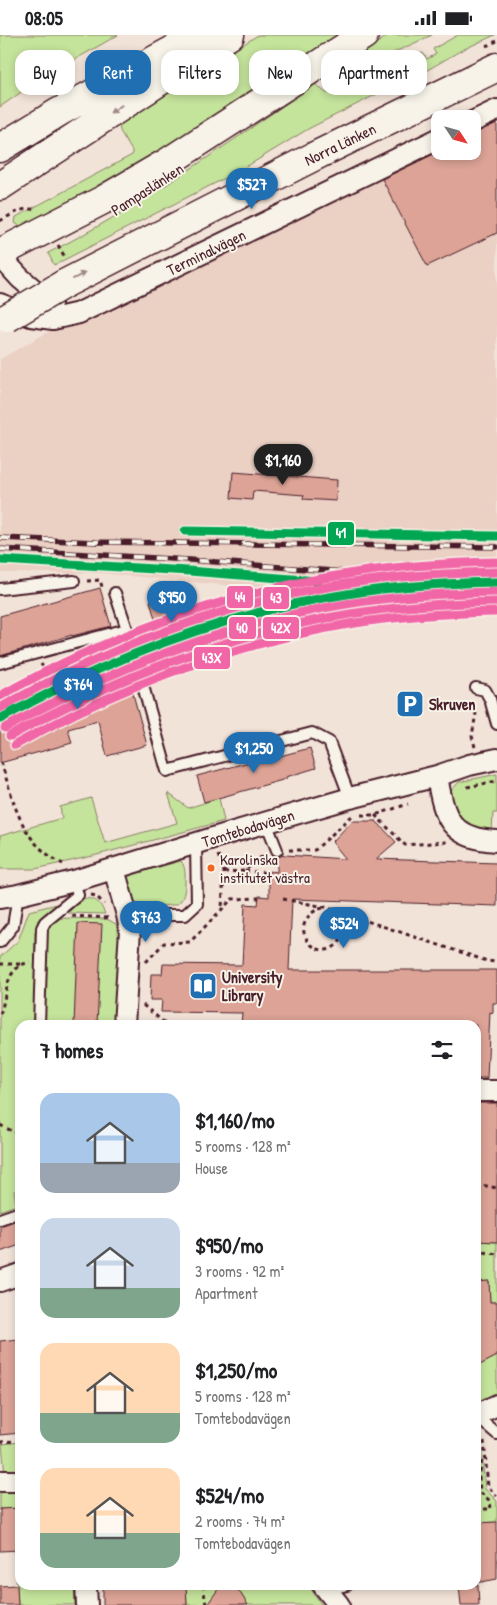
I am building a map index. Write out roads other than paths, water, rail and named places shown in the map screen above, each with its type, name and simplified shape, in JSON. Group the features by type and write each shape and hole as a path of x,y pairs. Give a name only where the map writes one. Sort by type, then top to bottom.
{"main road":[{"path":"0,132 172,35"},
{"path":"0,148 59,111 201,35"},
{"path":"6,182 230,35"},
{"name":"Pampaslänken","path":"2,263 87,227 174,173 283,89 364,35"},
{"name":"Norra Länken","path":"0,323 64,284 317,155 497,67"}],"street":[{"path":"481,118 497,110"},
{"name":"Terminalvägen","path":"0,304 31,316 53,319 79,313 431,142"},
{"path":"2,263 48,303 79,313"},
{"name":"Tomtebodavägen","path":"9,897 72,875 114,869 350,797 497,759"},
{"path":"437,776 443,807 448,819 458,831 471,838 497,841"},
{"path":"114,869 119,916 130,930 124,1020"},
{"path":"481,1091 497,1091"},
{"path":"0,1281 15,1276"},
{"path":"481,1414 497,1405"},
{"path":"0,1481 15,1481"},
{"path":"86,1590 87,1605"}],"lane":[{"path":"317,155 479,87"},
{"path":"0,589 74,581"},
{"path":"115,593 168,771 312,733 329,742 350,797"},
{"path":"0,663 127,629"},
{"path":"476,688 485,690 496,718"},
{"path":"266,822 277,850"},
{"path":"119,916 185,915 197,904 196,844"},
{"path":"39,1020 42,928 45,922 78,895 72,875"},
{"path":"0,942 13,926 9,897"},
{"path":"0,1219 15,1214"},
{"path":"481,1419 497,1434"}],"railway":[{"path":"0,538 96,542 497,547"},
{"path":"0,549 190,560 372,574 497,591"}],"place":[{"name":"Skruven","path":"410,704"},
{"name":"Karolinska institutet västra","path":"211,868"},
{"name":"University Library","path":"203,986"}]}
